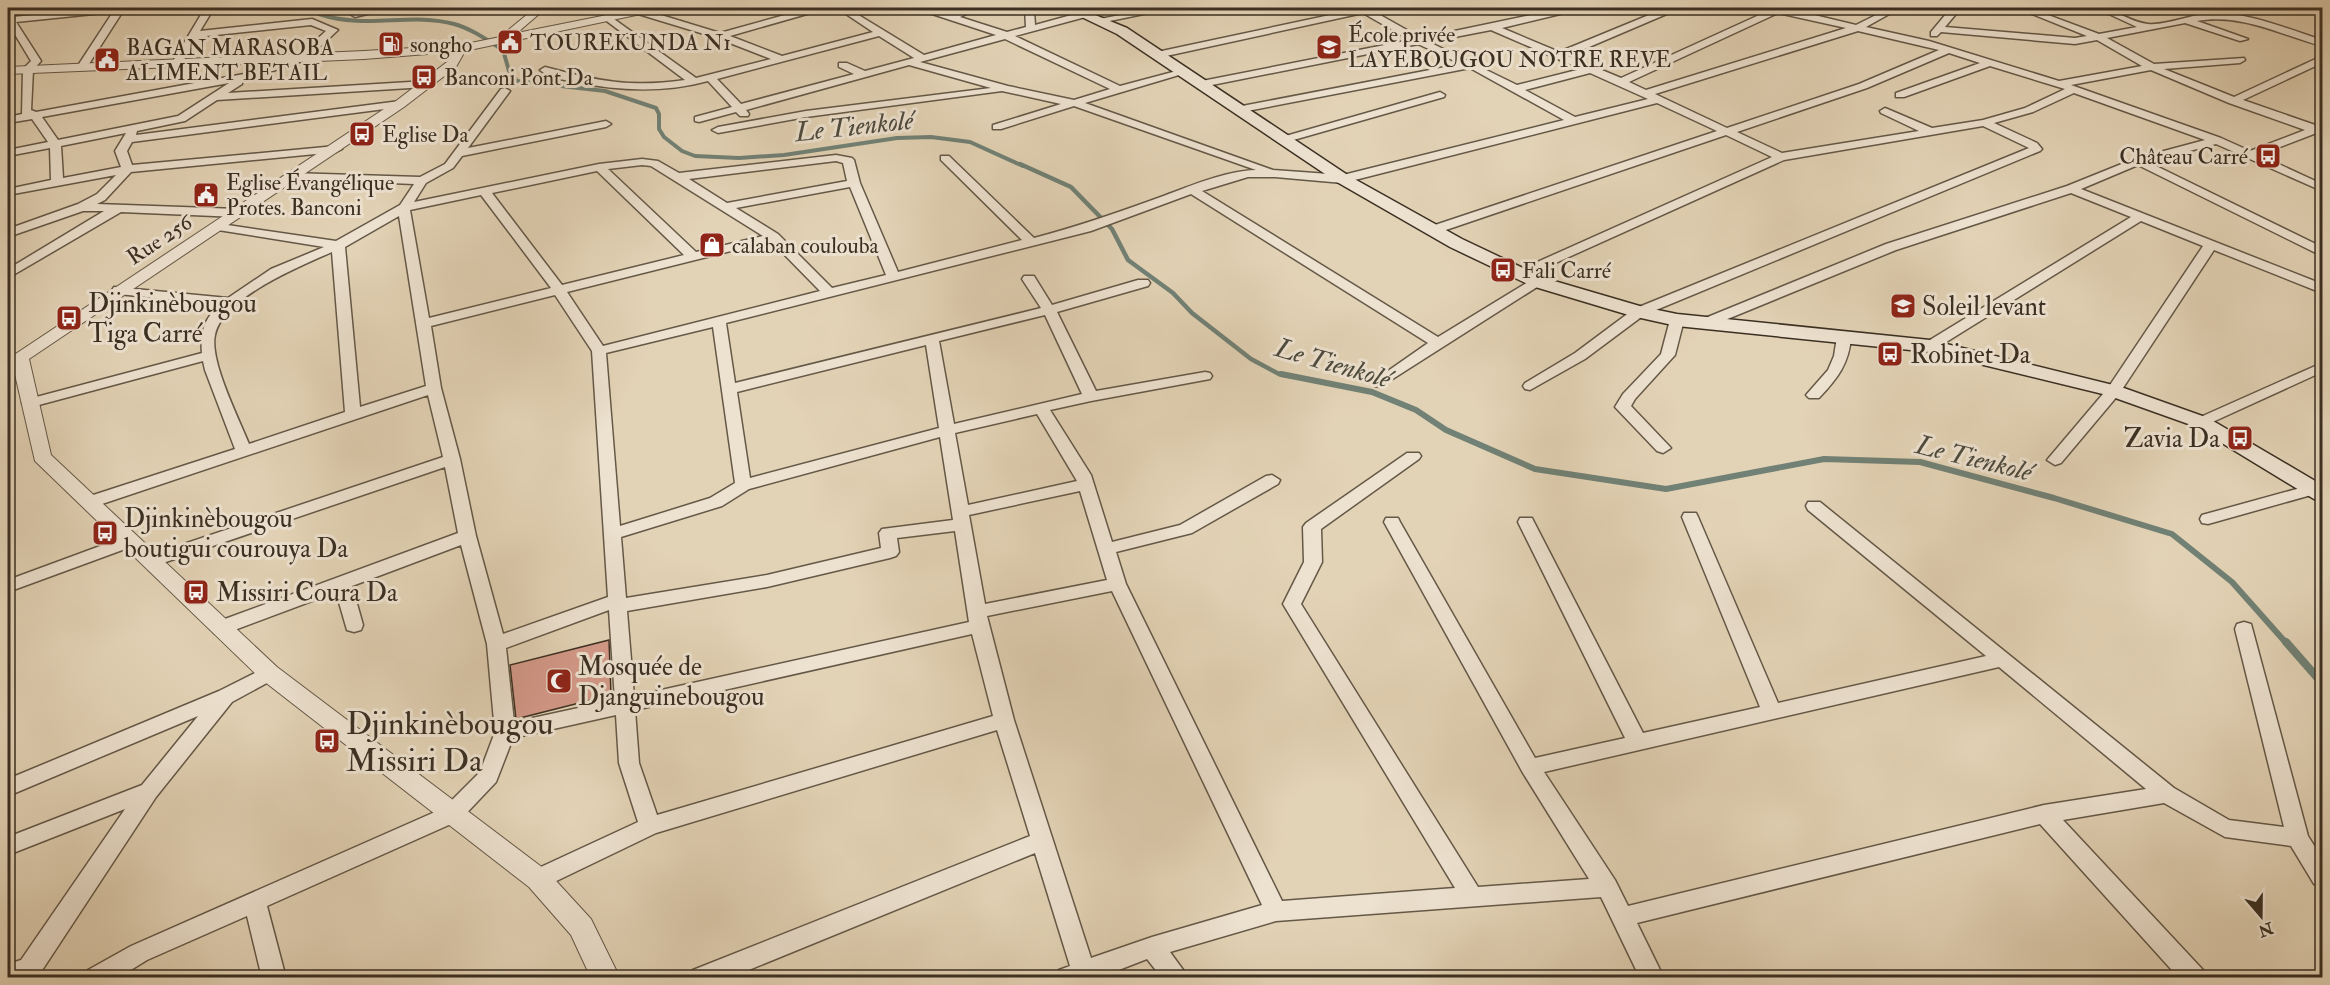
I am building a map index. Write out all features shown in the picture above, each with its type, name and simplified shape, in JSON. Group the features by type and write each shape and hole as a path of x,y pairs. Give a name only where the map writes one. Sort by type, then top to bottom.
{"main road":[{"path":"1085,14 1157,55 1242,109 1343,179 1433,230 1538,282 1639,312 1677,320 1930,346 2114,392 2201,422 2320,490"}],"street":[{"path":"82,66 120,8"},
{"path":"57,182 55,143 35,115 26,112 28,69 36,61 8,18 127,8"},
{"path":"177,63 209,8"},
{"path":"355,14 388,8"},
{"path":"503,39 541,8"},
{"path":"720,36 818,8"},
{"path":"841,8 880,33 917,61 1007,89 1074,103 1275,173"},
{"path":"923,8 1005,35 1119,88"},
{"path":"951,17 975,8"},
{"path":"1031,28 1029,9 1033,8"},
{"path":"699,119 1085,14 1168,8"},
{"path":"1157,55 1377,8"},
{"path":"1202,84 1492,27 1574,8"},
{"path":"1561,55 1673,8"},
{"path":"1622,82 1777,8 1926,43 2074,88 2217,140 2320,184"},
{"path":"1646,93 1857,28 1896,8"},
{"path":"1930,8 1955,10"},
{"path":"2022,8 2099,37 2152,67 2233,101 2319,128"},
{"path":"2100,8 2149,28"},
{"path":"2185,8 2209,16 2243,18 2322,43"},
{"path":"8,70 302,58 461,48 646,9 781,59"},
{"path":"1365,10 1419,41 1472,65 1575,121"},
{"path":"1926,43 1955,10"},
{"path":"607,16 694,82"},
{"path":"1938,29 2075,41 2209,16"},
{"path":"8,120 246,77 302,58 333,30 312,21 193,35"},
{"path":"2187,21 2243,39"},
{"path":"1492,27 1622,82 1781,157"},
{"path":"545,70 608,86 659,87 694,82 880,33"},
{"name":"Rue 256","path":"14,359 336,149 452,64 461,48"},
{"path":"1433,230 1863,86 1948,50"},
{"path":"2233,101 2322,59"},
{"path":"2058,84 2152,67 2240,60"},
{"path":"1900,95 1989,63"},
{"path":"843,65 866,75"},
{"path":"1242,109 1472,65"},
{"path":"1515,89 1592,69"},
{"path":"997,127 1119,88 1184,72"},
{"path":"128,169 121,151 130,134 181,119 246,77"},
{"path":"710,77 738,110 758,121"},
{"path":"215,97 426,84"},
{"path":"1520,274 1781,157 1984,123 2029,110 2074,88"},
{"path":"718,130 758,121 1007,89"},
{"path":"96,978 139,953 452,814 489,776 505,732 496,644 467,536 452,459 434,388 404,208 422,181 449,166 505,91"},
{"path":"1286,139 1440,94"},
{"path":"599,351 828,291 1087,228 1192,190 1247,174 1275,173 1343,179 1659,99"},
{"path":"8,153 55,143 400,104"},
{"path":"1885,111 1929,131"},
{"path":"1530,386 1580,356 1639,312 2036,149 2033,145 1984,123"},
{"path":"458,154 606,124"},
{"path":"2251,154 2319,128"},
{"path":"1703,324 1891,248 2071,189 2138,161 2217,140"},
{"path":"8,192 128,169 336,149"},
{"path":"679,177 836,158 848,160 854,183 893,275"},
{"path":"945,158 1030,241"},
{"path":"2138,161 2322,252"},
{"path":"244,451 212,370 207,336 216,315 231,302 276,272 338,245 404,208 600,166 654,163 774,237 828,291"},
{"path":"600,166 693,257"},
{"path":"8,233 82,207 100,198 128,169"},
{"path":"296,175 422,181"},
{"path":"724,207 854,183"},
{"path":"2071,189 2322,289"},
{"path":"1192,190 1438,343"},
{"path":"484,191 559,290 599,351 630,763 650,826"},
{"path":"82,207 238,213"},
{"path":"8,274 119,208"},
{"path":"1930,346 2140,217"},
{"path":"218,226 338,245"},
{"path":"424,323 774,237"},
{"path":"338,245 352,415"},
{"path":"2055,460 2114,392 2210,246"},
{"path":"1029,279 1049,310 1091,396"},
{"path":"729,390 1049,310 1143,282"},
{"path":"1380,383 1438,343 1538,282"},
{"path":"119,290 231,302"},
{"path":"1663,448 1623,407 1628,397 1668,355 1677,320"},
{"path":"719,321 743,485"},
{"path":"1814,395 1833,375 1843,359 1844,337"},
{"path":"932,339 978,619 1005,720 1043,840 1076,975 1152,947 1276,911 1607,887"},
{"path":"30,403 210,356"},
{"path":"14,359 30,403 42,457 269,673 538,879 581,927 606,978"},
{"path":"2201,422 2322,367"},
{"path":"613,534 716,502 743,485 946,431 1091,396 1205,376"},
{"path":"90,502 434,388"},
{"path":"1041,408 1083,475 1117,584 1276,911"},
{"path":"1413,456 1312,527 1314,562 1292,604 1472,895"},
{"path":"151,561 452,459"},
{"path":"1106,549 1186,529 1272,480"},
{"path":"496,644 618,603 767,581 891,552 888,534 961,518 1086,484"},
{"path":"2208,519 2320,490"},
{"path":"1814,506 2167,794 2225,828 2298,838"},
{"path":"1689,517 1772,712"},
{"path":"1392,522 1530,767 1607,887 1652,978"},
{"path":"1526,522 1637,742"},
{"path":"221,628 467,536"},
{"path":"8,586 130,541"},
{"path":"342,583 354,626"},
{"path":"505,732 625,705 1117,584"},
{"path":"2244,629 2298,838 2322,877"},
{"path":"1530,767 2004,659"},
{"path":"8,788 225,697 269,673"},
{"path":"20,974 149,791 225,697"},
{"path":"538,879 650,826 1005,720"},
{"path":"8,846 149,791"},
{"path":"1622,917 2044,814 2167,794"},
{"path":"2044,814 2195,978"},
{"path":"701,978 1043,840"},
{"path":"255,902 274,978"},
{"path":"1152,947 1177,978"}],"building":[{"name":"Mosquée de Djanguinebougou","path":"609,640 611,695 516,719 510,665"}],"waterway":[{"name":"Le Tienkolé","path":"317,8 319,14 337,19 421,20 461,26 503,50 509,71 517,81 605,91 656,108 659,114 659,129 664,137 682,151 695,156 739,158 784,155 897,138 931,137 970,142 1023,166"},
{"name":"Le Tienkolé","path":"1020,164 1071,187 1112,229 1128,260 1173,293 1192,313 1251,359 1279,374 1289,376"},
{"name":"Le Tienkolé","path":"1281,374 1372,392 1416,410 1446,430 1535,469 1666,489 1824,459 1920,462 2054,498 2172,534 2232,582 2287,644"},
{"name":"Le Tienkolé","path":"2286,642 2322,683"}],"place":[{"name":"TOUREKUNDA N1","path":"510,42"},
{"name":"songho","path":"391,44"},
{"name":"École privée LAYEBOUGOU NOTRE REVE","path":"1329,47"},
{"name":"BAGAN MARASOBA ALIMENT BETAIL","path":"107,60"},
{"name":"Banconi Pont Da","path":"424,77"},
{"name":"Eglise Da","path":"362,134"},
{"name":"Château Carré","path":"2268,156"},
{"name":"Eglise Évangélique Protes. Banconi","path":"206,195"},
{"name":"calaban coulouba","path":"712,245"},
{"name":"Fali Carré","path":"1503,270"},
{"name":"Soleil levant","path":"1903,306"},
{"name":"Djinkinèbougou Tiga Carré","path":"69,318"},
{"name":"Robinet Da","path":"1890,354"},
{"name":"Zavia Da","path":"2240,438"},
{"name":"Djinkinèbougou boutigui courouya Da","path":"105,533"},
{"name":"Missiri Coura Da","path":"196,592"},
{"name":"Mosquée de Djanguinebougou","path":"559,681"},
{"name":"Djinkinèbougou Missiri Da","path":"327,741"}]}
